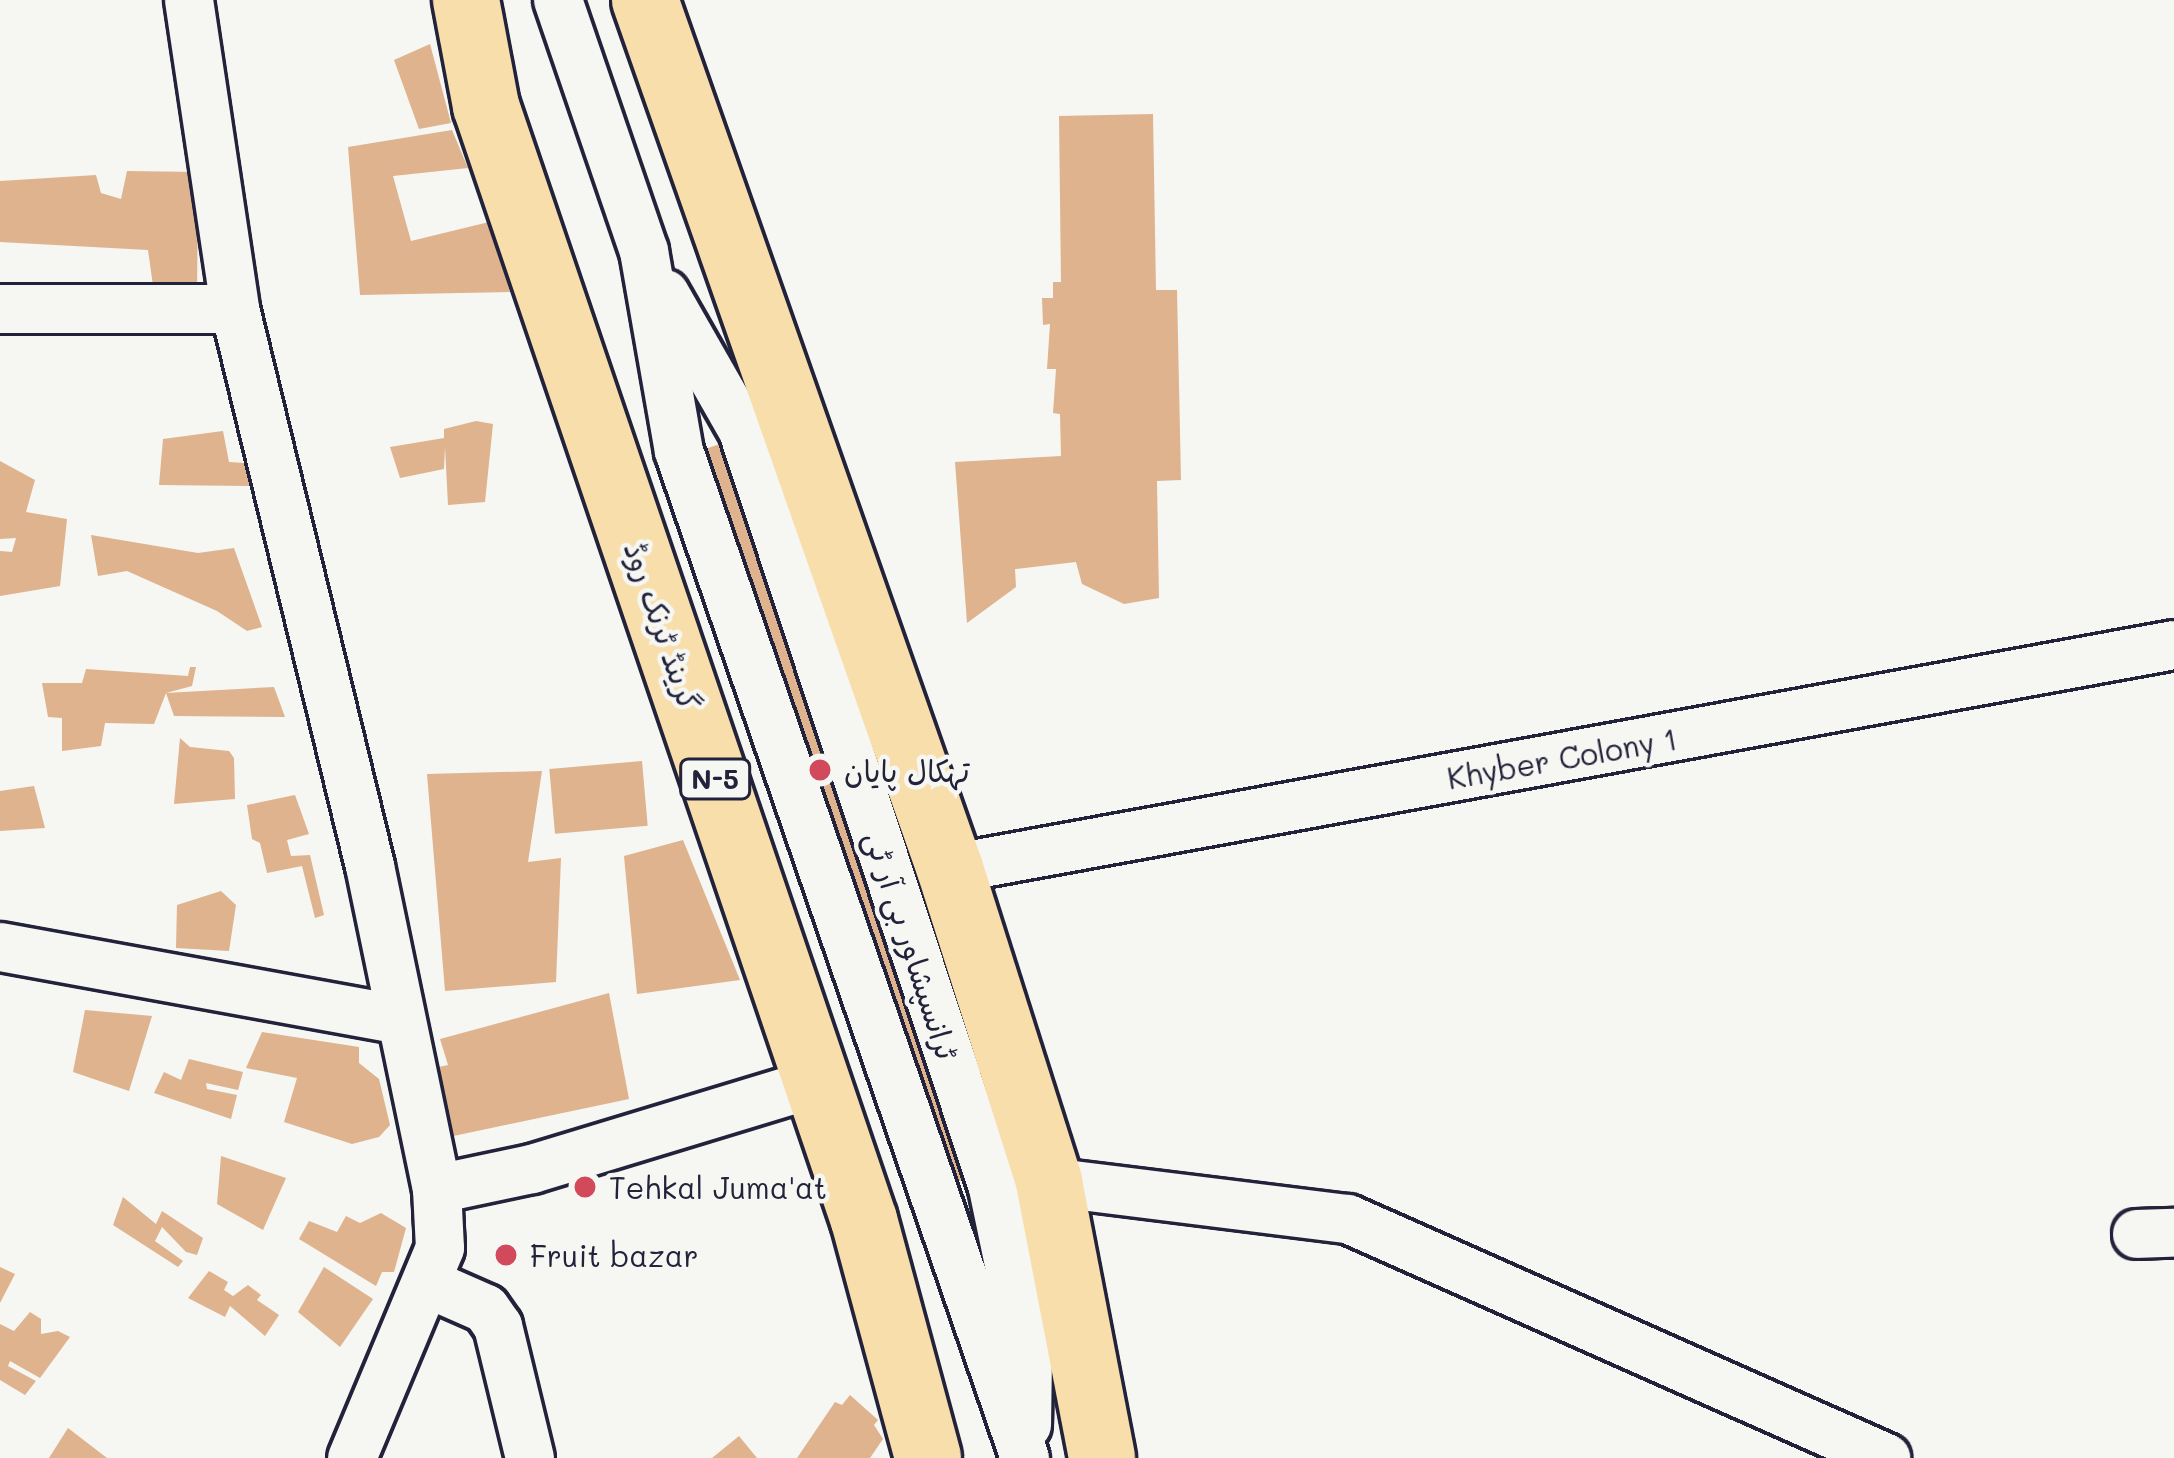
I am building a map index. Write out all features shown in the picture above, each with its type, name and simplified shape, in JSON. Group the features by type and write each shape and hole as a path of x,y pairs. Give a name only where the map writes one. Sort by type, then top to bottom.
{"highway":[{"name":"گرینڈ ٹرنک روڈ","path":"466,0 487,106 864,1220 928,1458"},
{"path":"645,0 950,869 1049,1182 1102,1458"}],"street":[{"path":"189,0 235,309 370,866 436,1189 440,1248 352,1458"},
{"name":"ٹرانسپشاور بی آر ٹی","path":"558,0 644,251 678,322 743,431 993,1189 1028,1356 1026,1458"},
{"name":"ٹرانسپشاور بی آر ٹی","path":"644,251 679,451 1026,1458"},
{"path":"0,310 235,309"},
{"name":"Khyber Colony 1","path":"950,869 2174,644"},
{"path":"0,946 398,1019"},
{"path":"436,1189 532,1169 818,1082"},
{"path":"1049,1182 1348,1219 1886,1458"},
{"path":"427,1283 486,1309 498,1326 530,1458"}],"building":[{"path":"430,44 451,123 419,129 394,60"},
{"path":"1153,114 1156,290 1177,290 1181,480 1157,481 1159,598 1124,604 1082,584 1076,562 1015,569 1016,587 967,623 955,462 1061,456 1060,414 1053,413 1056,369 1047,369 1050,324 1043,325 1042,298 1053,298 1053,282 1061,282 1059,116"},
{"path":"452,130 468,168 393,176 411,241 489,222 510,292 360,295 348,147"},
{"path":"127,171 198,172 197,303 155,300 148,250 0,242 0,181 96,175 101,193 121,199"},
{"path":"476,421 493,424 485,502 448,505 445,447 444,469 400,478 390,447 444,438 444,429"},
{"path":"223,431 229,462 244,463 250,486 159,485 163,439"},
{"name":"تہکال پایان","path":"737,438 971,1177 943,1187 688,455"},
{"path":"0,461 35,480 26,512 67,519 60,586 0,596 0,551 12,552 16,538 0,539"},
{"path":"91,535 198,553 234,548 262,627 247,631 217,611 127,571 98,576"},
{"path":"190,667 196,667 192,686 166,693 154,724 105,723 101,746 62,751 62,718 48,717 42,683 82,683 86,669 188,676"},
{"path":"274,687 285,717 174,716 166,693"},
{"path":"180,738 190,747 229,751 234,758 235,799 174,804"},
{"path":"642,761 648,826 555,834 549,769"},
{"path":"542,771 528,862 561,858 556,982 445,991 427,774"},
{"path":"34,786 45,828 0,831 0,791"},
{"path":"295,795 309,834 287,840 291,856 310,855 324,915 315,918 302,866 267,873 260,843 252,839 247,805"},
{"path":"683,840 740,980 637,994 624,856"},
{"path":"221,891 236,905 229,951 176,948 177,905"},
{"path":"609,993 629,1099 444,1138 425,1070 448,1065 440,1039"},
{"path":"85,1010 152,1016 129,1091 73,1072"},
{"path":"262,1032 359,1047 359,1063 379,1079 390,1125 379,1137 352,1144 284,1122 297,1078 246,1068"},
{"path":"189,1059 243,1072 238,1090 206,1083 207,1089 237,1095 231,1119 154,1093 164,1072 181,1080"},
{"path":"221,1156 286,1178 263,1230 217,1204"},
{"path":"123,1197 156,1224 162,1211 203,1238 197,1255 186,1252 162,1227 155,1241 183,1261 178,1267 113,1225"},
{"path":"381,1213 406,1228 394,1272 382,1272 376,1286 299,1239 309,1221 337,1232 346,1216 360,1223"},
{"path":"0,1267 15,1274 0,1303"},
{"path":"324,1267 373,1299 340,1347 298,1312"},
{"path":"209,1271 228,1282 224,1290 233,1296 248,1285 261,1295 257,1300 279,1315 265,1336 230,1306 225,1317 188,1298"},
{"path":"30,1312 41,1319 41,1334 58,1331 70,1337 40,1378 10,1361 8,1366 36,1381 25,1395 0,1380 0,1324 14,1331"},
{"path":"850,1395 878,1420 874,1425 883,1439 870,1458 797,1458 835,1402 842,1405"},
{"path":"68,1428 107,1458 49,1458"},
{"path":"739,1436 757,1458 712,1458"}],"place":[{"name":"تہکال پایان","path":"820,770"},
{"name":"Tehkal Juma'at","path":"585,1187"},
{"name":"Fruit bazar","path":"506,1255"}]}
